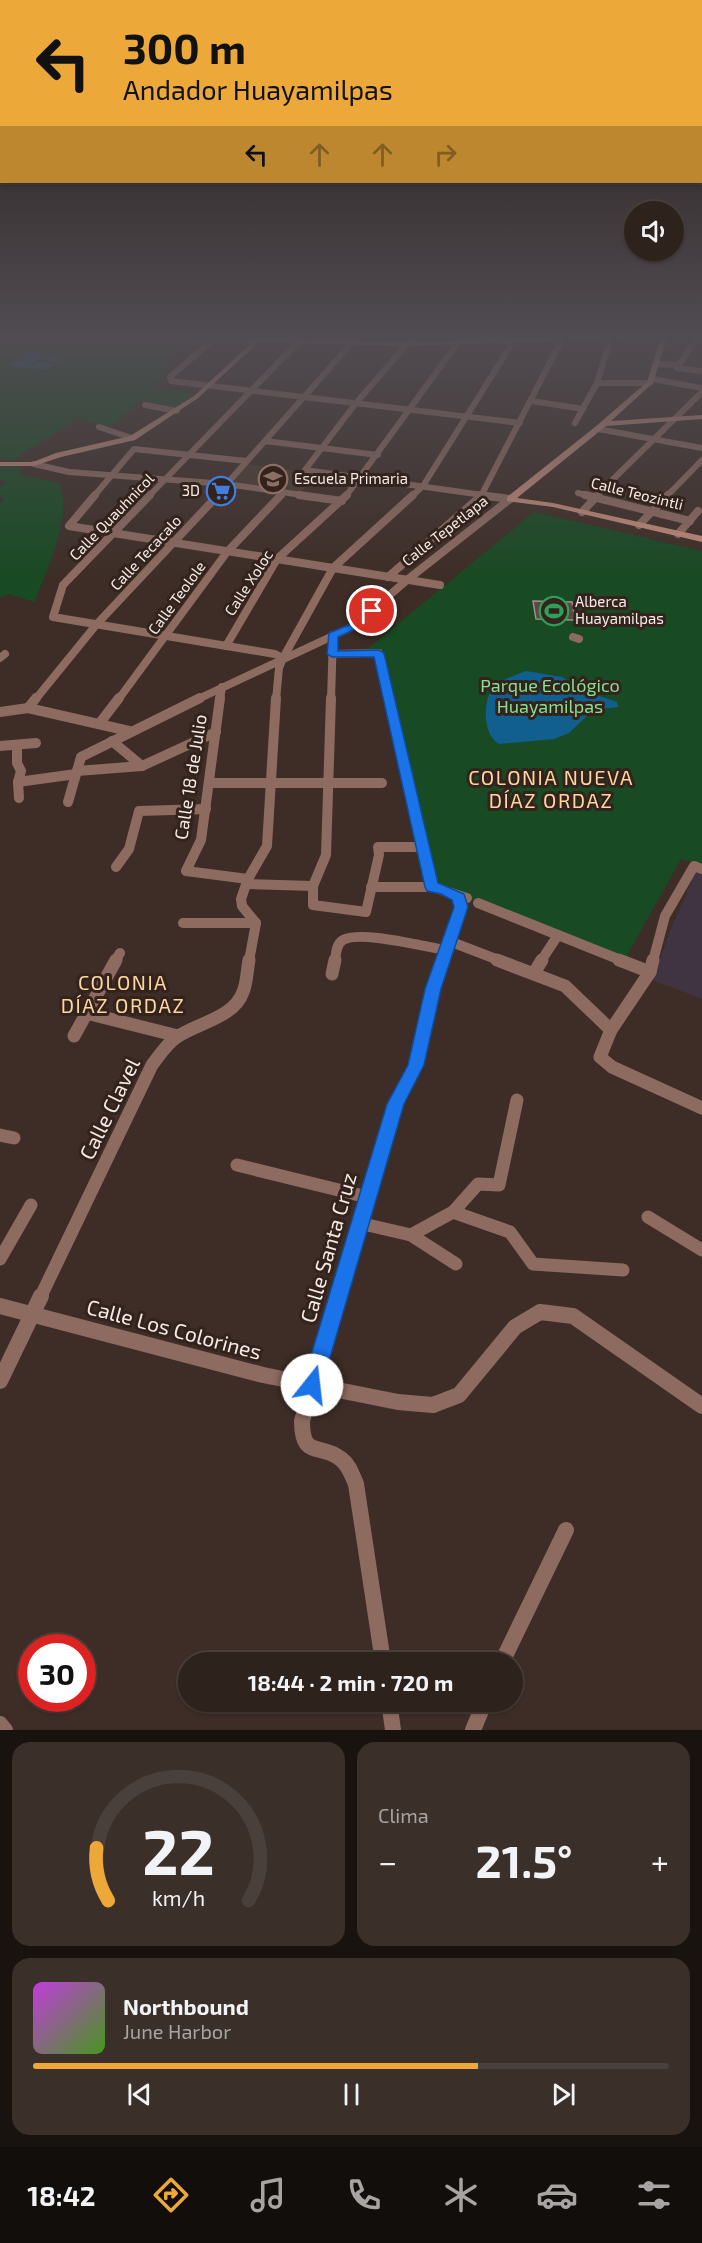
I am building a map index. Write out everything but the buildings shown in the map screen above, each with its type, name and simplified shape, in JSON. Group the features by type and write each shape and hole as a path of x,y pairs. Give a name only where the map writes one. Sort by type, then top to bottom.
{"street":[{"path":"34,464 58,455 132,438 166,418"},
{"name":"Calle Quauhnicol","path":"96,625 54,619 61,588 226,418"},
{"name":"Calle Tecacalo","path":"28,708 96,625 174,544 286,418"},
{"path":"345,418 305,470 510,499 582,512 702,540"},
{"name":"Calle Xoloc","path":"226,646 277,559 342,501 363,478 405,418"},
{"path":"256,923 242,906 247,881 267,846 269,782 279,668 283,658 333,568 423,486 464,418"},
{"path":"479,418 520,423"},
{"path":"388,577 483,495 523,418"},
{"path":"575,423 578,418"},
{"name":"Calle Tepetlapa","path":"68,802 81,757 129,731 354,626 407,580 610,418"},
{"path":"582,512 677,418"},
{"path":"600,427 684,418"},
{"path":"600,427 654,440 702,448"},
{"path":"99,428 132,438"},
{"path":"265,441 378,455"},
{"path":"246,461 141,448 132,451 69,524 72,528 440,585"},
{"path":"639,525 702,460"},
{"path":"0,464 34,464 69,472 226,484 342,501"},
{"name":"Calle Teozintli","path":"587,486 575,496 595,498 690,521"},
{"name":"Calle Teolole","path":"99,724 167,636 227,552 283,493"},
{"path":"678,534 698,511"},
{"path":"96,625 275,654 283,658"},
{"path":"333,635 326,855 313,886 313,905 366,912 379,855 378,847 423,847"},
{"path":"332,654 379,653 432,887"},
{"name":"Calle 18 de Julio","path":"222,687 201,840 186,871 247,881"},
{"path":"0,712 28,708 129,731"},
{"path":"18,782 76,772 142,766 216,732"},
{"path":"112,741 142,766"},
{"path":"0,746 36,743"},
{"path":"17,746 17,764 21,771 18,782 19,798"},
{"path":"210,783 382,783"},
{"path":"116,867 129,849 139,811 206,810"},
{"path":"698,868 665,916 650,972 611,1030 600,1057 612,1068 702,1107"},
{"path":"247,881 313,886"},
{"path":"371,887 444,889 650,972"},
{"name":"Calle Santa Cruz","path":"382,1652 360,1502 348,1467 340,1458 311,1449 300,1435 312,1385 396,1104 416,1065 433,989 461,907 468,899"},
{"path":"183,923 256,923"},
{"name":"Calle Clavel","path":"0,1382 152,1065 167,1045 178,1036 225,1013 243,993 256,923"},
{"path":"534,974 558,935"},
{"path":"332,974 338,944 352,936 448,946 565,986 611,1030"},
{"path":"74,1036 120,953"},
{"path":"86,1013 178,1036"},
{"path":"411,1235 427,1224 453,1212 478,1184 499,1185 517,1100"},
{"path":"0,1135 14,1138"},
{"path":"237,1165 367,1197"},
{"path":"0,1259 31,1205"},
{"path":"453,1212 510,1232 533,1264 623,1270"},
{"path":"648,1217 702,1250"},
{"path":"359,1223 411,1235 456,1264"},
{"name":"Calle Los Colorines","path":"0,1306 225,1367 398,1402 433,1405 459,1395 515,1327 540,1312 573,1316 702,1406"},
{"path":"507,1652 566,1530"},
{"path":"391,1712 393,1730"},
{"path":"473,1730 480,1712"},
{"path":"0,1724 5,1730"}],"shaded area":[{"name":"Escuela Primaria","path":"247,464 317,474 299,494 229,484"},
{"path":"696,871 702,873 702,999 653,980 670,931"}],"green space":[{"path":"0,418 121,418 111,427 78,419 13,460 0,458"},
{"path":"0,467 23,467 17,474 59,483 63,496 63,511 57,542 35,602 8,594 0,598 0,503 4,500 0,495 0,487 6,482 0,480"},
{"name":"Parque Ecológico Huayamilpas","path":"534,512 702,551 702,865 681,859 625,959 436,886 385,653 365,651"}],"water":[{"path":"526,671 562,677 585,691 617,702 618,707 593,710 569,733 554,739 499,744 490,734 487,726 486,710 489,694 499,683"}],"place":[{"name":"Escuela Primaria","path":"273,479"},
{"name":"3D","path":"221,491"},
{"name":"Alberca Huayamilpas","path":"554,611"}],"district":[{"name":"COLONIA NUEVA DÍAZ ORDAZ","path":"551,790"},
{"name":"COLONIA DÍAZ ORDAZ","path":"123,994"}],"route":[{"path":"312,1385 396,1104 416,1065 433,989 461,907 459,897 444,889 432,887 379,653 332,654 333,635 354,626 372,611"}]}
